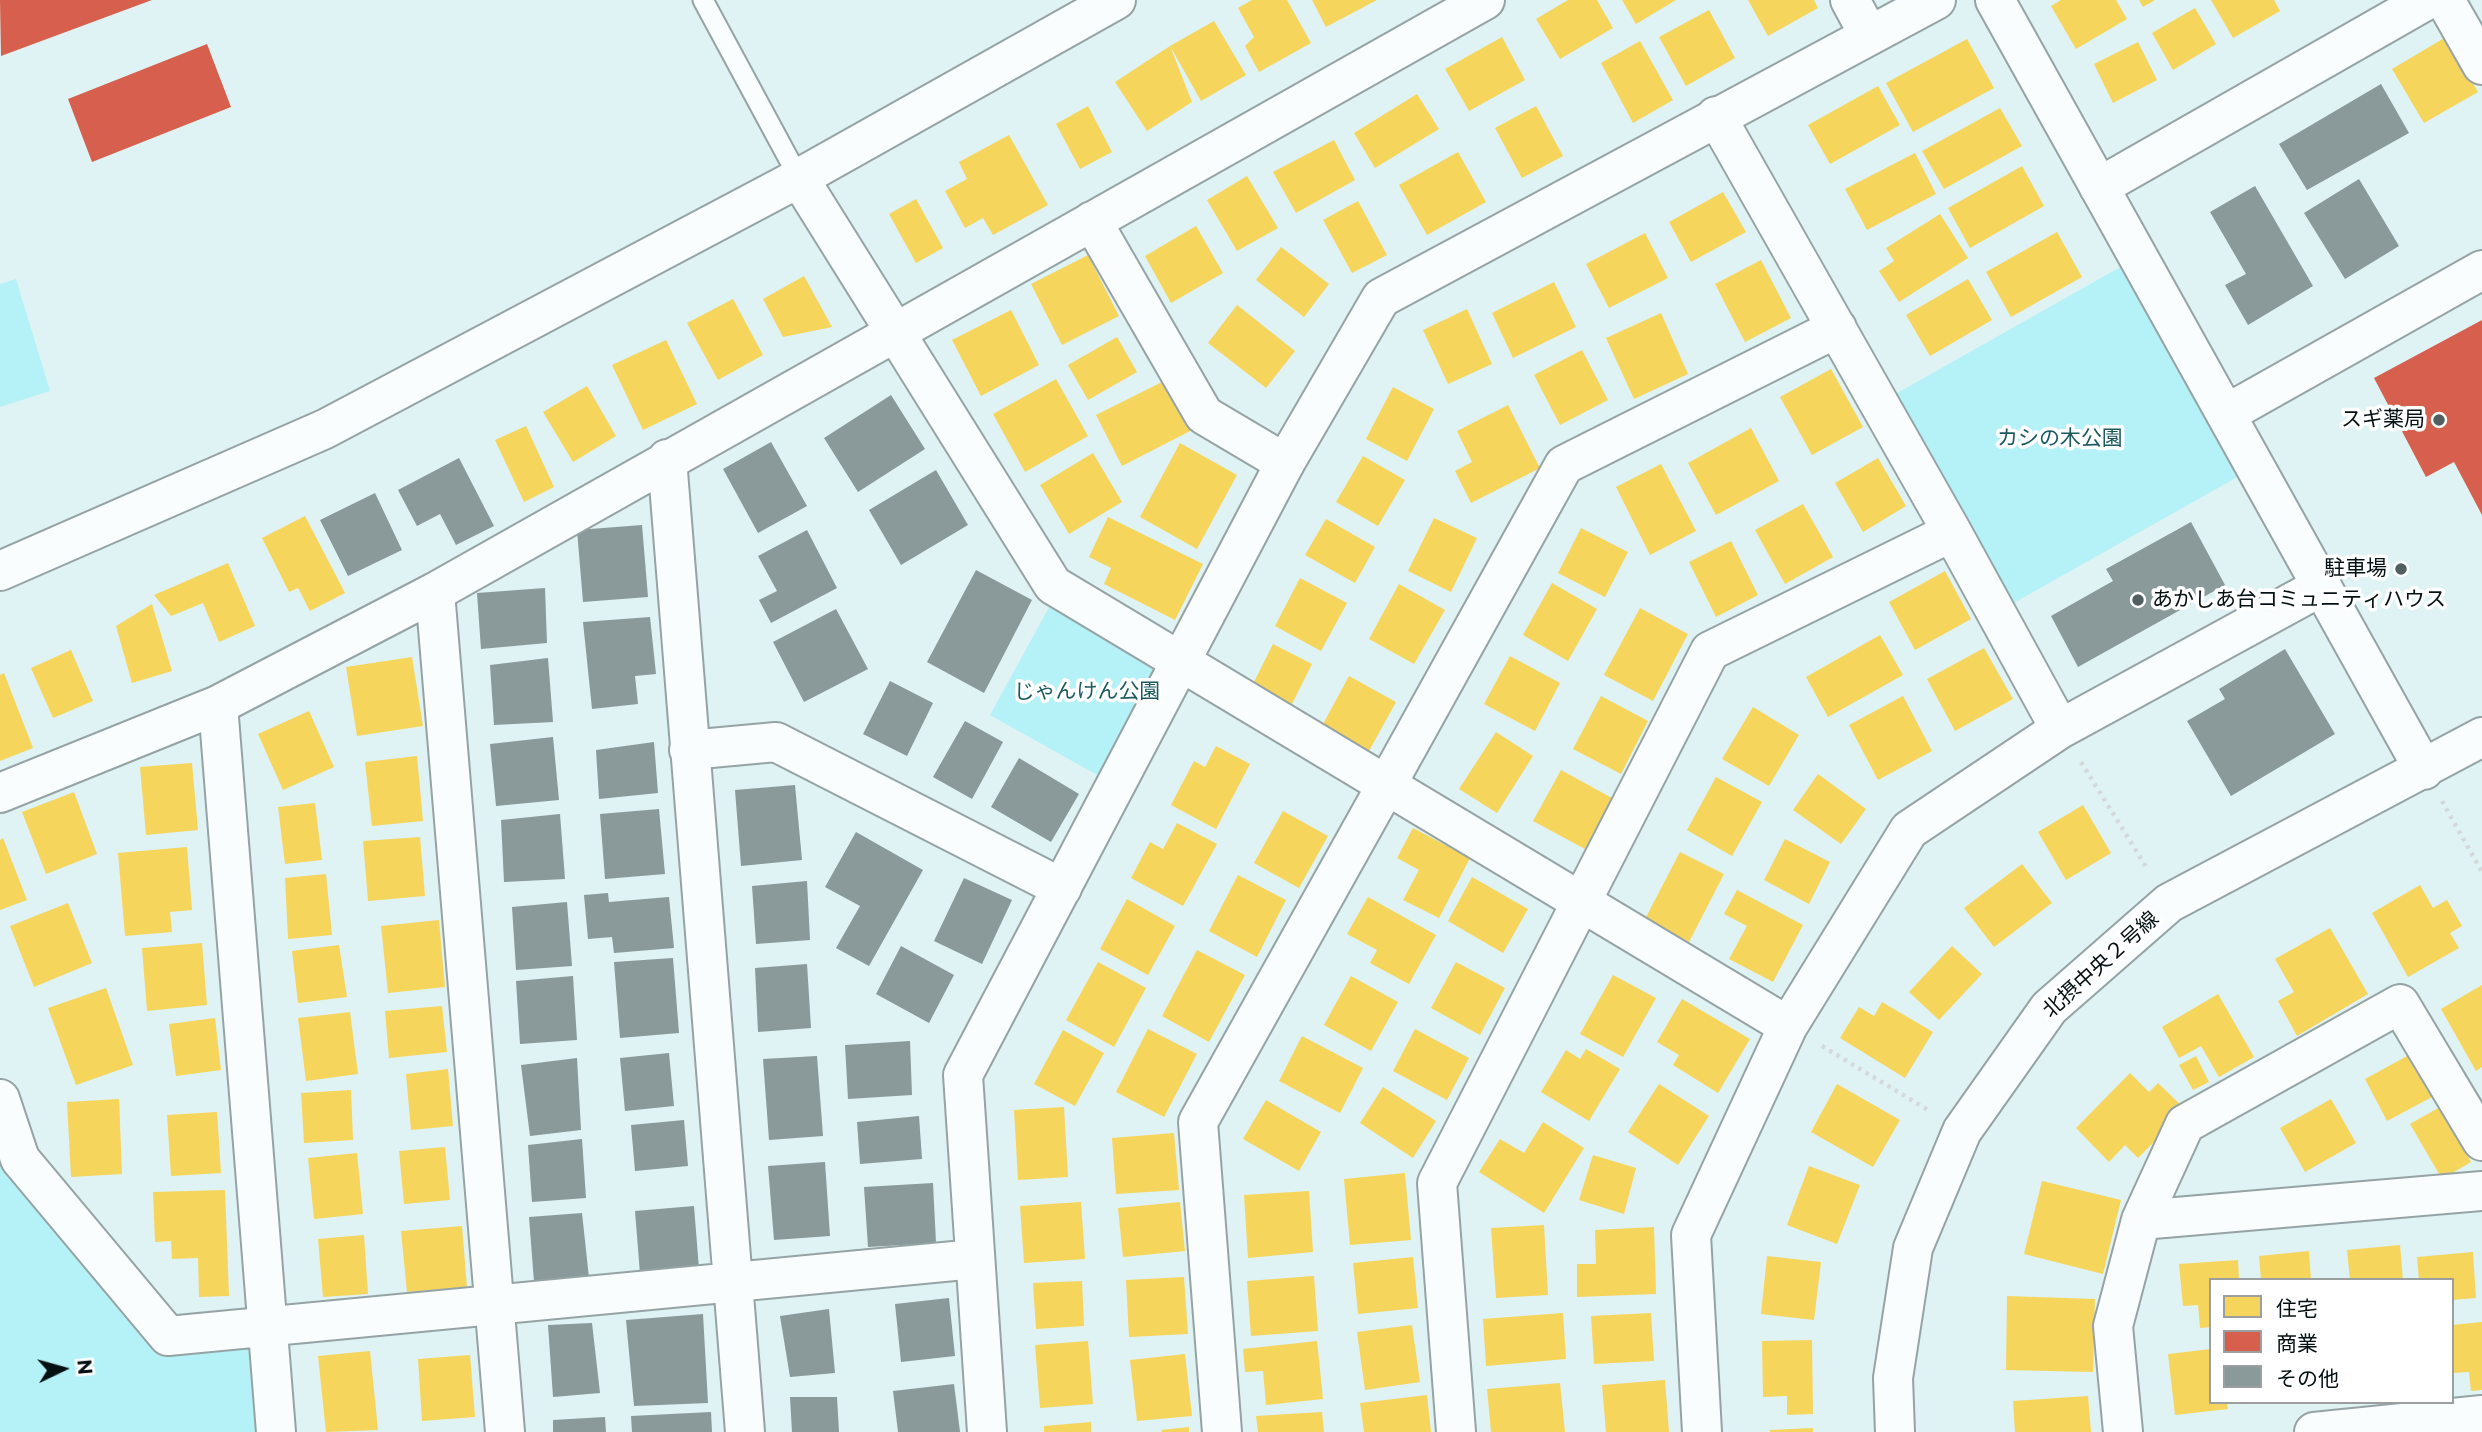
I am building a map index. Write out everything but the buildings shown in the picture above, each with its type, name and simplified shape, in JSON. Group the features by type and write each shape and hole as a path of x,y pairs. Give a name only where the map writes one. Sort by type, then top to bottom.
{"street":[{"path":"0,571 325,429 799,178 1116,0"},
{"path":"0,793 218,705 435,592 1485,0"},
{"path":"1850,0 1869,35"},
{"path":"987,1432 963,1075 1285,463 1381,298 1936,0"},
{"path":"1995,0 2424,770"},
{"path":"2099,187 2427,0"},
{"path":"2445,0 2482,65"},
{"path":"1716,116 1952,532 2060,729"},
{"path":"799,178 893,332 1054,585 1788,1026"},
{"path":"1092,221 1204,415 1285,463"},
{"path":"2226,414 2482,270"},
{"path":"1222,1432 1198,1122 1564,466 1837,328"},
{"path":"667,459 745,1432"},
{"path":"1456,1432 1437,1183 1710,651 1952,532"},
{"path":"1702,1432 1691,1235 1788,1026 1909,830 2060,729 2322,586"},
{"path":"435,592 505,1432"},
{"path":"218,705 276,1432"},
{"name":"北摂中央２号線","path":"1895,1432 1893,1378 1913,1248 1962,1131 2049,1008 2169,903 2482,737"},
{"path":"689,750 776,742 1062,888"},
{"path":"2123,1432 2113,1326 2141,1220 2185,1124 2400,1004 2482,1141"},
{"path":"0,1099 20,1159 168,1336 267,1324 975,1259"},
{"path":"2141,1220 2482,1191"},
{"path":"2314,1432 2482,1415"}],"lane":[{"path":"703,0 799,178"}],"path":[{"path":"2060,729 2169,903"},
{"path":"2424,770 2482,872"},
{"path":"1788,1026 1962,1131"}],"green space":[{"name":"カシの木公園","path":"2124,265 2241,475 2010,605 1892,396"},
{"path":"16,279 50,391 0,407 0,284"},
{"name":"じゃんけん公園","path":"1052,602 1181,660 1115,785 990,715"},
{"path":"0,1128 164,1341 263,1330 269,1432 0,1432"}],"place":[{"name":"スギ薬局","path":"2439,420"},
{"name":"駐車場","path":"2401,569"},
{"name":"あかしあ台コミュニティハウス","path":"2138,600"}]}
